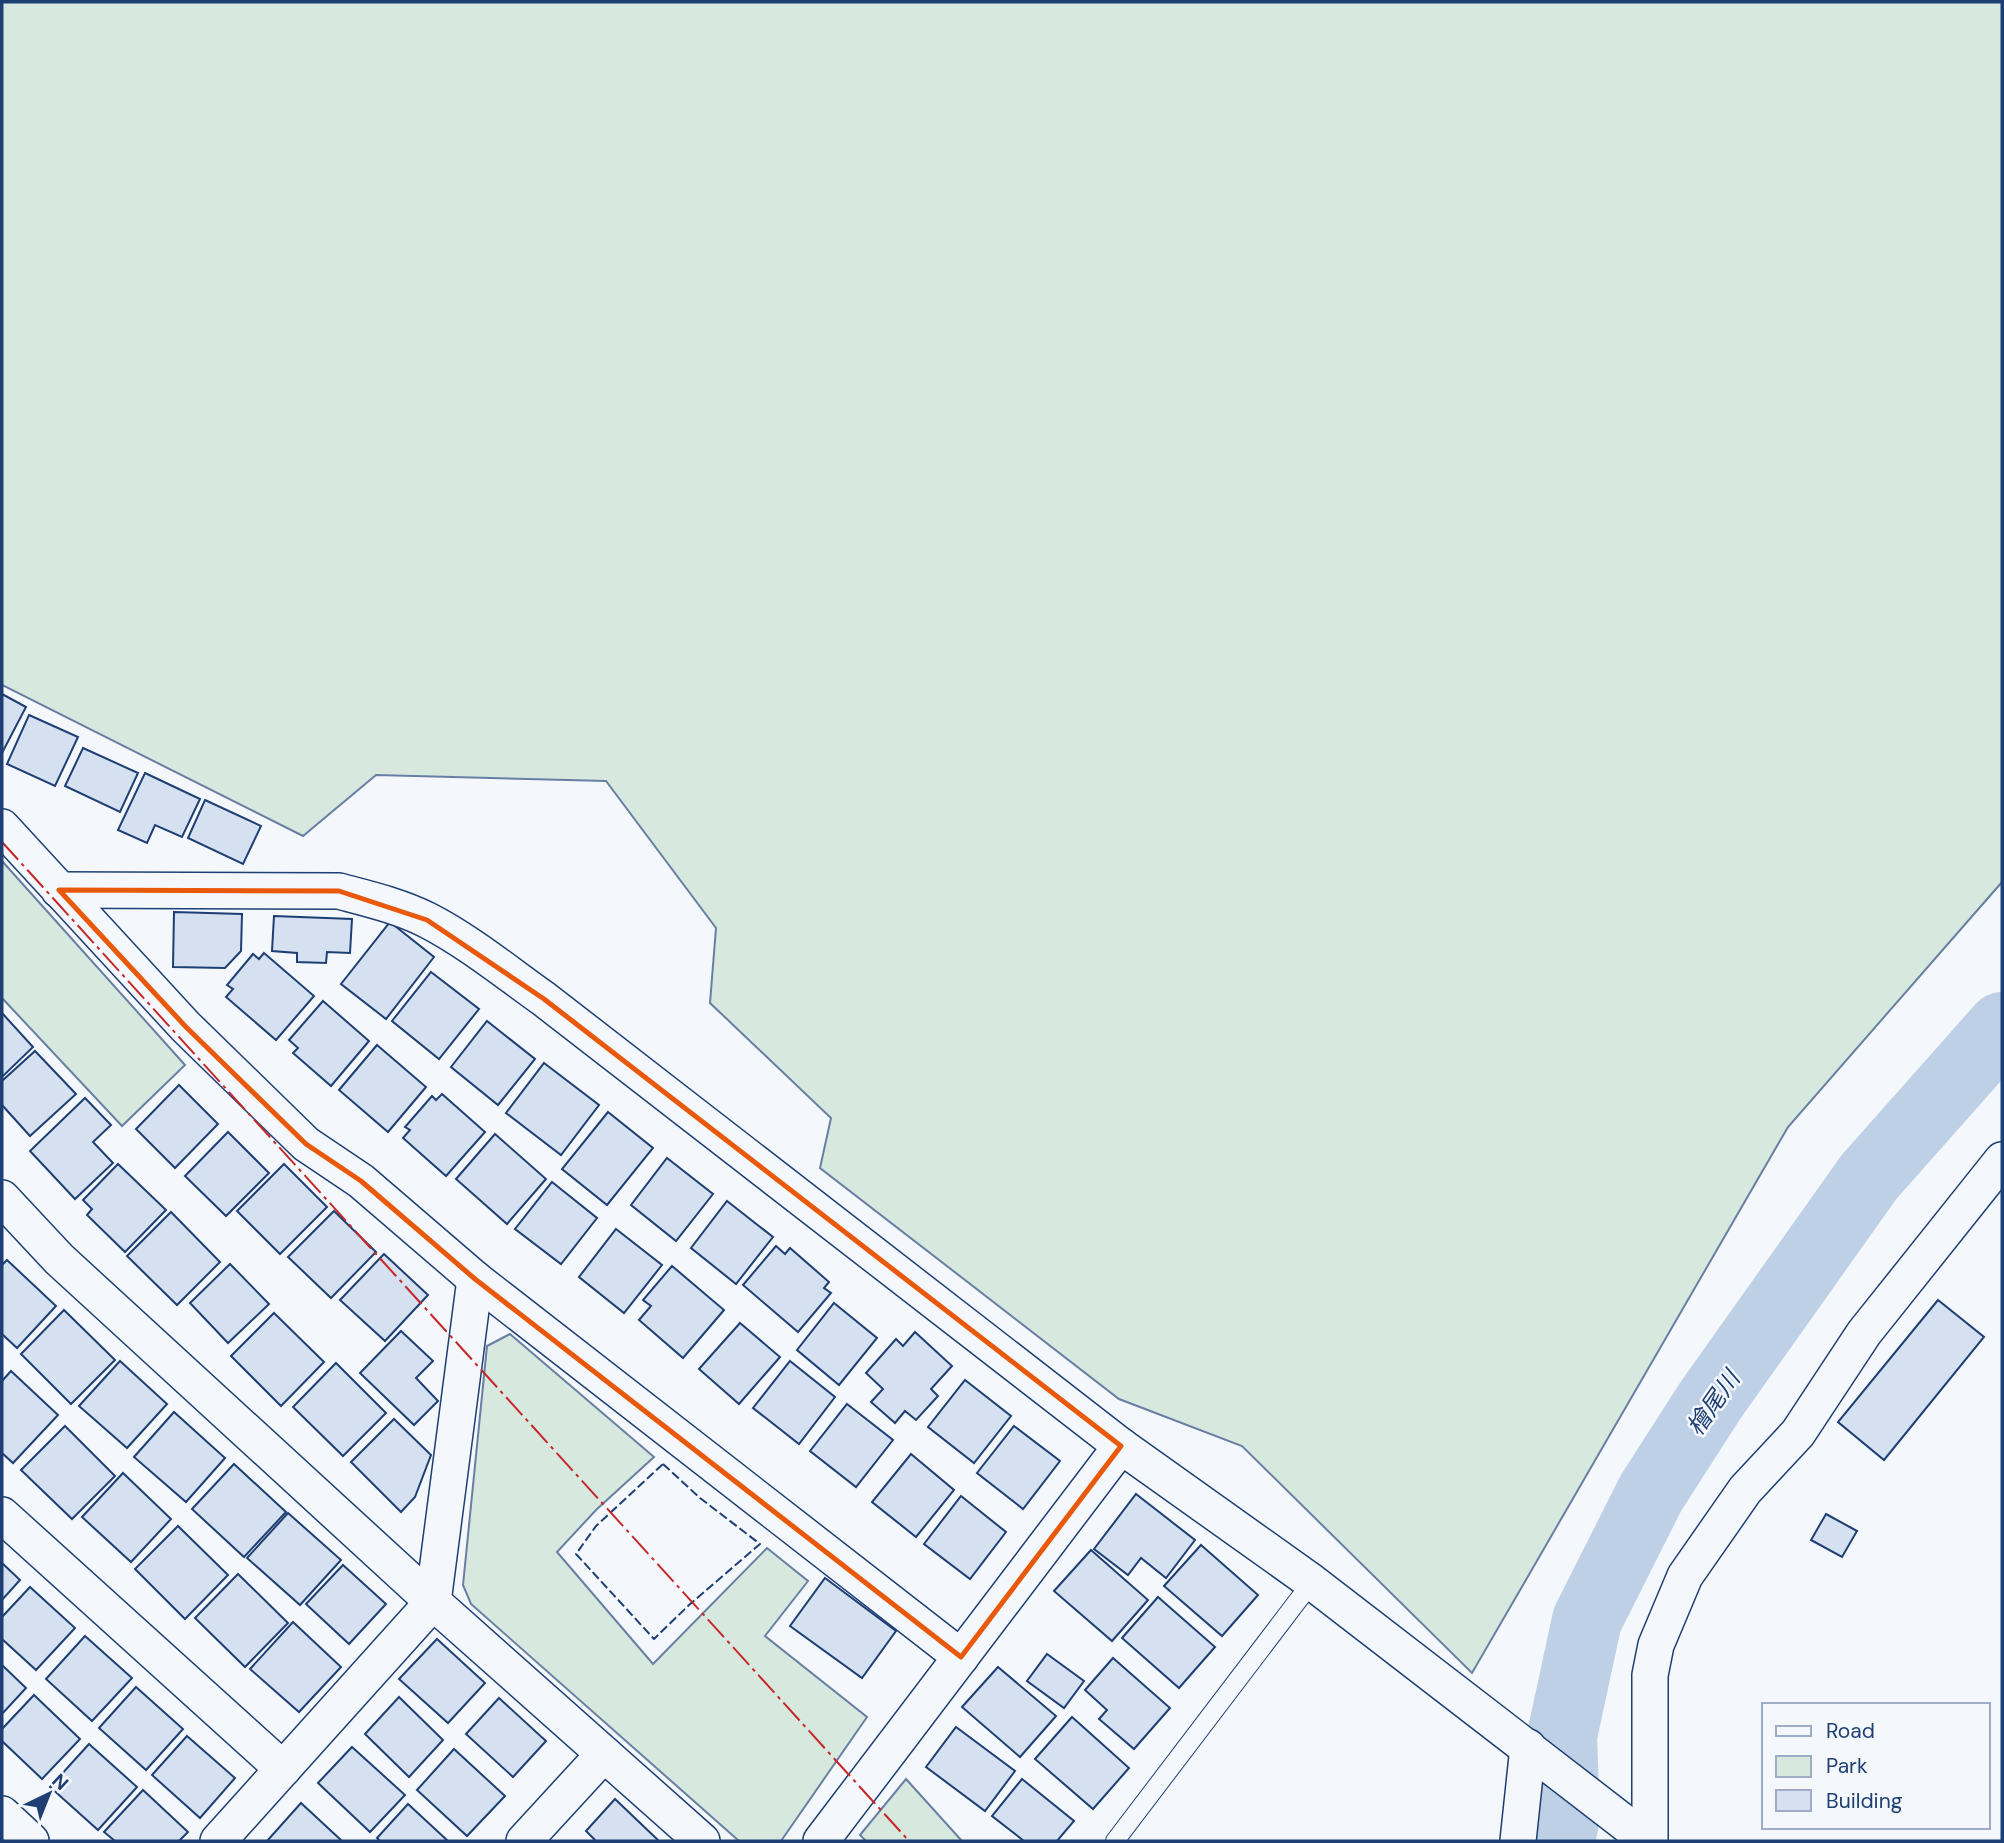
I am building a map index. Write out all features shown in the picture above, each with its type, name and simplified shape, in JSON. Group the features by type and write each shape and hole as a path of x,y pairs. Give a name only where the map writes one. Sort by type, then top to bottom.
{"street":[{"path":"2,827 186,1027 306,1144 361,1181 475,1279 961,1657"},
{"path":"59,890 339,891 383,903 427,920 544,999 1121,1446 1312,1582 1649,1841"},
{"path":"1649,1841 1650,1675 1656,1645 1685,1576 1745,1490 1798,1433 1864,1333 2002,1160"},
{"path":"2,1198 59,1259 433,1602 702,1841"},
{"path":"218,1841 433,1602 475,1279"},
{"path":"821,1841 1121,1446"},
{"path":"2,1515 283,1769"},
{"path":"1518,1841 1528,1747"},
{"path":"524,1841 604,1754"},
{"path":"2,1814 31,1841"}],"lane":[{"path":"1115,1841 1312,1582"}],"highlighted area":[{"path":"59,890 339,891 427,920 544,999 1121,1446 961,1657 475,1279 361,1181 306,1144 186,1027"}],"green space":[{"path":"2,2 2002,2 2002,882 1788,1127 1472,1673 1242,1446 1119,1399 820,1168 831,1118 710,1003 716,928 606,781 376,775 303,836 2,685"},
{"path":"2,861 185,1065 122,1126 2,998"},
{"path":"510,1334 654,1457 596,1510 557,1552 653,1664 767,1548 808,1581 765,1636 867,1717 781,1841 739,1841 471,1604 463,1585 487,1346"},
{"path":"906,1779 962,1841 866,1841 860,1835"}],"building":[{"path":"2,694 26,707 2,753"},
{"path":"29,715 78,737 55,786 7,764"},
{"path":"83,748 138,773 120,812 65,786"},
{"path":"145,773 200,799 182,837 155,825 147,843 118,830"},
{"path":"205,800 261,826 243,864 188,838"},
{"path":"174,912 242,914 241,951 225,968 173,967"},
{"path":"274,916 352,919 350,953 327,952 326,963 297,962 297,953 272,951"},
{"path":"390,922 434,957 386,1019 341,984"},
{"path":"264,953 314,996 276,1040 226,997 233,989 227,985 253,954 259,959"},
{"path":"431,972 479,1009 439,1059 392,1021"},
{"path":"323,1001 369,1041 331,1086 293,1053 298,1048 289,1040"},
{"path":"2,1013 33,1047 2,1077"},
{"path":"487,1021 535,1059 498,1105 451,1067"},
{"path":"377,1045 426,1087 388,1132 339,1090"},
{"path":"35,1051 76,1094 30,1136 2,1105 2,1081"},
{"path":"544,1063 599,1105 561,1155 506,1113"},
{"path":"179,1085 218,1124 175,1168 136,1129"},
{"path":"442,1094 485,1132 446,1176 403,1138 410,1130 405,1127 432,1096 436,1100"},
{"path":"85,1098 111,1125 93,1142 113,1163 75,1199 30,1151"},
{"path":"608,1112 653,1148 607,1205 562,1169"},
{"path":"228,1132 269,1173 226,1216 185,1176"},
{"path":"495,1134 546,1179 507,1224 456,1179"},
{"path":"667,1158 713,1194 676,1241 631,1205"},
{"path":"118,1164 166,1210 125,1252 87,1215 92,1209 83,1200"},
{"path":"284,1164 327,1207 280,1254 237,1211"},
{"path":"552,1182 597,1218 561,1264 515,1229"},
{"path":"727,1201 773,1237 736,1284 691,1248"},
{"path":"334,1211 376,1252 331,1298 288,1257"},
{"path":"171,1212 220,1262 177,1305 127,1256"},
{"path":"616,1229 662,1265 624,1313 579,1277"},
{"path":"776,1246 785,1254 790,1248 829,1282 824,1288 831,1293 798,1332 743,1285"},
{"path":"384,1254 428,1295 385,1341 340,1300"},
{"path":"7,1260 56,1306 17,1348 2,1334 2,1265"},
{"path":"230,1264 269,1304 228,1343 190,1303"},
{"path":"672,1266 724,1310 683,1358 639,1320 651,1306 643,1300"},
{"path":"1938,1300 1984,1337 1884,1460 1838,1422"},
{"path":"834,1303 877,1338 839,1385 797,1350"},
{"path":"64,1310 115,1360 71,1404 21,1354"},
{"path":"274,1313 324,1362 281,1406 231,1356"},
{"path":"740,1323 780,1357 739,1404 699,1369"},
{"path":"401,1331 433,1361 416,1378 438,1401 414,1425 360,1373"},
{"path":"915,1332 952,1366 931,1389 938,1396 916,1420 905,1411 895,1423 871,1402 883,1389 866,1373 896,1339 903,1346"},
{"path":"120,1361 167,1404 127,1448 79,1406"},
{"path":"790,1361 835,1397 799,1444 753,1408"},
{"path":"336,1363 386,1413 343,1456 293,1407"},
{"path":"11,1371 58,1415 13,1463 2,1453 2,1381"},
{"path":"965,1380 1011,1416 974,1463 928,1427"},
{"path":"847,1404 893,1440 856,1487 810,1451"},
{"path":"174,1412 225,1458 186,1502 134,1457"},
{"path":"394,1419 431,1455 415,1497 401,1512 351,1462"},
{"path":"65,1426 115,1476 72,1519 21,1470"},
{"path":"1014,1426 1060,1461 1023,1509 977,1473"},
{"path":"911,1454 954,1490 916,1537 872,1502"},
{"path":"234,1464 286,1512 244,1557 192,1509"},
{"path":"123,1473 171,1519 131,1562 82,1517"},
{"path":"1136,1494 1195,1540 1166,1578 1141,1558 1128,1575 1094,1549"},
{"path":"961,1496 1006,1532 970,1579 924,1544"},
{"path":"288,1513 341,1560 300,1605 247,1558"},
{"path":"1826,1514 1857,1531 1842,1557 1811,1540"},
{"path":"178,1526 228,1575 185,1619 135,1569"},
{"path":"1201,1545 1258,1595 1222,1636 1164,1586"},
{"path":"1091,1550 1148,1600 1112,1641 1054,1591"},
{"path":"2,1563 20,1580 2,1600"},
{"path":"343,1565 386,1604 349,1644 306,1604"},
{"path":"238,1574 288,1623 245,1667 195,1618"},
{"path":"825,1578 896,1631 862,1678 790,1626"},
{"path":"30,1587 75,1628 36,1670 2,1639 2,1617"},
{"path":"1158,1597 1215,1647 1179,1688 1122,1638"},
{"path":"293,1622 341,1667 299,1712 250,1669"},
{"path":"85,1636 132,1678 92,1721 46,1679"},
{"path":"437,1639 485,1683 448,1723 399,1679"},
{"path":"1047,1654 1084,1681 1064,1708 1027,1681"},
{"path":"1113,1658 1170,1708 1134,1749 1099,1719 1107,1710 1085,1690"},
{"path":"2,1665 26,1688 2,1714"},
{"path":"998,1667 1056,1716 1020,1757 962,1707"},
{"path":"136,1687 183,1729 146,1770 99,1728"},
{"path":"34,1695 80,1739 42,1779 2,1741 2,1729"},
{"path":"399,1697 443,1740 409,1777 365,1734"},
{"path":"499,1698 546,1741 513,1777 466,1734"},
{"path":"1072,1717 1129,1768 1093,1809 1035,1759"},
{"path":"956,1727 1015,1771 985,1811 926,1767"},
{"path":"187,1736 235,1778 200,1818 152,1775"},
{"path":"89,1744 137,1787 98,1830 50,1787"},
{"path":"352,1747 405,1795 370,1832 318,1783"},
{"path":"454,1749 505,1796 467,1836 417,1790"},
{"path":"1022,1779 1074,1821 1057,1841 1024,1841 992,1816"},
{"path":"143,1790 188,1832 179,1841 115,1841 104,1832"},
{"path":"615,1799 659,1841 596,1841 586,1831"},
{"path":"301,1803 342,1841 267,1841"},
{"path":"408,1804 448,1841 380,1841 377,1838"}],"waterway":[{"name":"檜尾川","path":"1560,1841 1565,1817 1562,1736 1587,1620 1651,1493 1710,1401 1869,1177 2002,1027"}],"fence":[{"path":"663,1464 700,1498 760,1544 654,1639 576,1554 596,1526 663,1464"}],"power":[{"path":"2,842 909,1841"}]}
